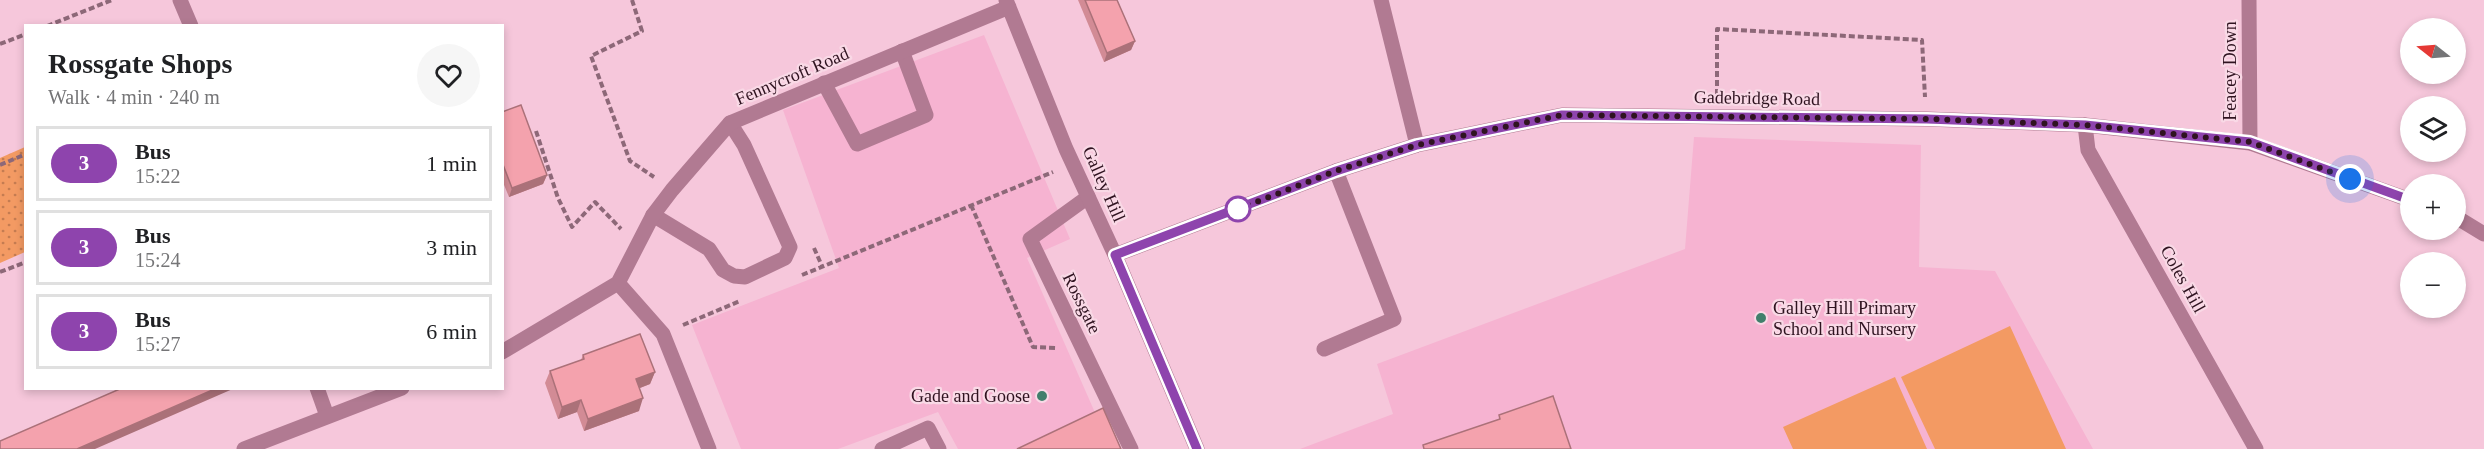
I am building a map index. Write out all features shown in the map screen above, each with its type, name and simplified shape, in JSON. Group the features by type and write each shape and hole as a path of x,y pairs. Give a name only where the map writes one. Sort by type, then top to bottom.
{"street":[{"path":"180,0 190,24"},
{"path":"1381,0 1417,145"},
{"name":"Feacey Down","path":"2249,0 2250,142"},
{"name":"Fennycroft Road","path":"618,283 653,215 730,123 1008,4"},
{"name":"Galley Hill","path":"1008,4 1073,164 1115,255 1197,449"},
{"path":"824,83 857,144 867,140 926,115 902,51"},
{"name":"Gadebridge Road","path":"1115,255 1336,171 1417,145 1562,115 1927,119 2085,125 2250,142 2400,197"},
{"path":"653,215 709,249 723,270 734,276 745,277 785,258 790,247 744,145 730,123"},
{"name":"Coles Hill","path":"2085,125 2088,150 2256,449"},
{"path":"1324,348 1394,319 1336,171"},
{"name":"Rossgate","path":"1088,197 1030,239 1131,449"},
{"path":"2466,223 2484,234"},
{"path":"504,351 618,283 663,334 709,449"},
{"path":"318,390 327,416"},
{"path":"244,449 397,390"},
{"path":"882,449 928,428 939,449"}],"path":[{"path":"52,24 112,0"},
{"path":"632,0 642,31 591,56 630,161 672,190"},
{"path":"1717,117 1717,29 1922,40 1927,119"},
{"path":"0,44 24,35"},
{"path":"536,131 558,198 572,227 595,202 638,246"},
{"path":"0,165 24,155"},
{"path":"801,275 1073,164"},
{"path":"971,205 1033,347 1067,349"},
{"path":"0,272 24,263"},
{"path":"663,334 748,298"}],"shaded area":[{"path":"984,35 1070,239 1027,258 1111,449 958,449 938,412 838,449 741,449 692,325 839,268 783,110"},
{"name":"Galley Hill Primary School and Nursery","path":"1694,137 1921,145 1919,267 1995,271 2093,449 1300,449 1393,414 1377,364 1685,249"},
{"path":"24,147 24,252 0,263 0,158"},
{"path":"2010,326 2066,449 1935,449 1901,377"},
{"path":"1895,377 1927,449 1793,449 1783,427"}],"building":[{"path":"1085,0 1117,0 1135,41 1107,53"},
{"path":"521,105 547,175 512,188 504,167 504,111"},
{"path":"640,334 655,372 636,379 643,398 588,419 581,400 562,407 550,371 584,359 583,355"},
{"path":"117,390 212,390 77,449 0,449 0,441"},
{"path":"1553,396 1571,449 1424,449 1423,445 1500,419 1499,415"},
{"path":"1103,408 1121,449 1017,449"}],"bus line":[{"name":"3","path":"1197,449 1115,255 1336,171 1417,145 1562,115 1927,119 2085,125 2250,142 2400,196"}],"place":[{"name":"Galley Hill Primary School and Nursery","path":"1761,318"},
{"name":"Gade and Goose","path":"1042,396"}],"route":[{"path":"1238,209 1336,171 1417,145 1562,115 1927,119 2085,125 2250,142 2350,179"}]}
